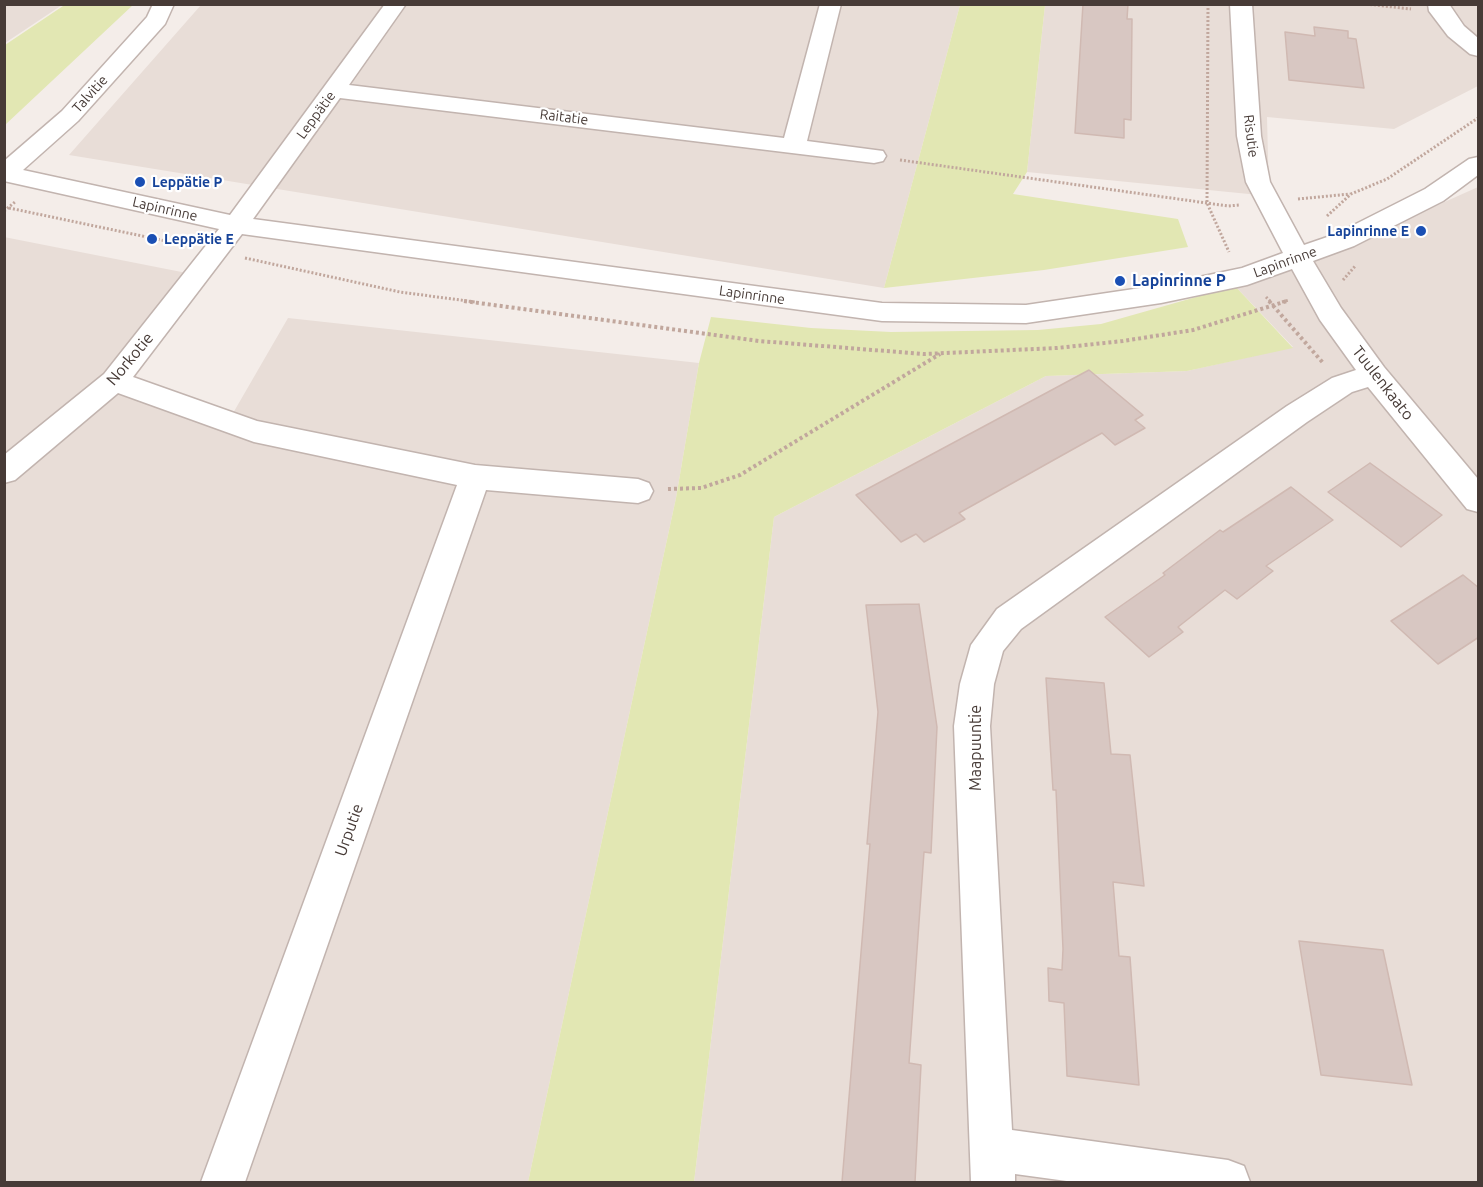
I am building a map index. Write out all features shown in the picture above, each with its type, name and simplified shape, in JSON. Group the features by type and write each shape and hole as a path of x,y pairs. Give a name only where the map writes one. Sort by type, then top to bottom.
{"street":[{"name":"Talvitie","path":"4,149 47,111 147,4"},
{"name":"Talvitie","path":"5,174 70,116 157,19 164,4"},
{"name":"Leppätie","path":"236,225 396,4"},
{"path":"794,144 831,4"},
{"name":"Risutie","path":"1241,4 1249,136 1258,182 1266,201 1299,258"},
{"path":"1439,8 1456,31 1479,49"},
{"name":"Raitatie","path":"334,90 794,144 874,156"},
{"name":"Lapinrinne","path":"5,174 236,225 882,312 1026,314 1083,308 1247,276 1346,240 1414,205 1479,164"},
{"name":"Norkotie","path":"4,472 114,381 236,225"},
{"name":"Tuulenkaato","path":"1299,258 1330,313 1374,374 1479,500"},
{"name":"Maapuuntie","path":"993,1166 972,726 977,684 988,645 1009,619 1297,414 1342,385 1374,374"},
{"path":"114,381 254,431 475,477 638,490"},
{"name":"Urputie","path":"223,1182 475,477"},
{"path":"993,1166 1228,1182"}],"path":[{"path":"1207,203 1208,4"},
{"path":"1366,4 1439,8"},
{"path":"874,156 1228,206 1351,194"},
{"path":"638,490 701,488 740,475 941,353"}],"shaded area":[{"path":"5,4 62,4 62,5 5,43"},
{"path":"201,5 960,5 884,288 69,155"},
{"path":"1045,5 1478,5 1478,86 1394,129 1267,117 1269,196 1027,172"},
{"path":"1478,187 1478,1182 694,1182 774,517 1046,376 1187,371 1293,347 1235,286 1344,247"},
{"path":"4,237 207,277 113,393 225,427 288,318 699,363 676,498 528,1182 5,1182"}],"green space":[{"path":"66,4 133,5 5,125 5,45"},
{"path":"960,5 1045,5 1027,172 1013,194 1178,219 1188,247 1044,270 884,288"},
{"path":"1235,286 1293,348 1187,371 1046,376 774,517 694,1182 528,1182 676,498 699,363 711,317 811,328 891,332 1038,330 1101,324"}],"building":[{"path":"1083,4 1128,4 1127,19 1132,19 1131,120 1124,119 1124,138 1075,133"},
{"path":"1314,27 1348,31 1348,38 1356,39 1364,88 1289,80 1285,32 1315,36"},
{"path":"1089,370 1143,415 1135,420 1145,428 1115,445 1102,433 959,513 965,519 924,542 916,534 901,542 856,495"},
{"path":"1370,463 1442,515 1401,547 1328,492"},
{"path":"1291,487 1333,520 1266,566 1273,571 1237,599 1225,590 1178,627 1183,632 1149,657 1105,617 1165,575 1163,573 1220,530 1223,532"},
{"path":"1463,575 1479,588 1479,637 1438,664 1391,621"},
{"path":"919,604 937,727 931,853 924,852 909,1063 921,1065 915,1182 842,1182 870,844 867,844 878,712 866,605"},
{"path":"1046,678 1104,683 1111,754 1130,755 1144,886 1113,882 1119,956 1130,957 1139,1085 1067,1076 1064,1003 1049,1001 1048,968 1062,970 1063,949 1056,790 1053,790"},
{"path":"1299,941 1383,950 1412,1085 1321,1075"}],"place":[{"name":"Leppätie P","path":"140,182"},
{"name":"Lapinrinne E","path":"1421,231"},
{"name":"Leppätie E","path":"152,239"},
{"name":"Lapinrinne P","path":"1120,281"}]}
